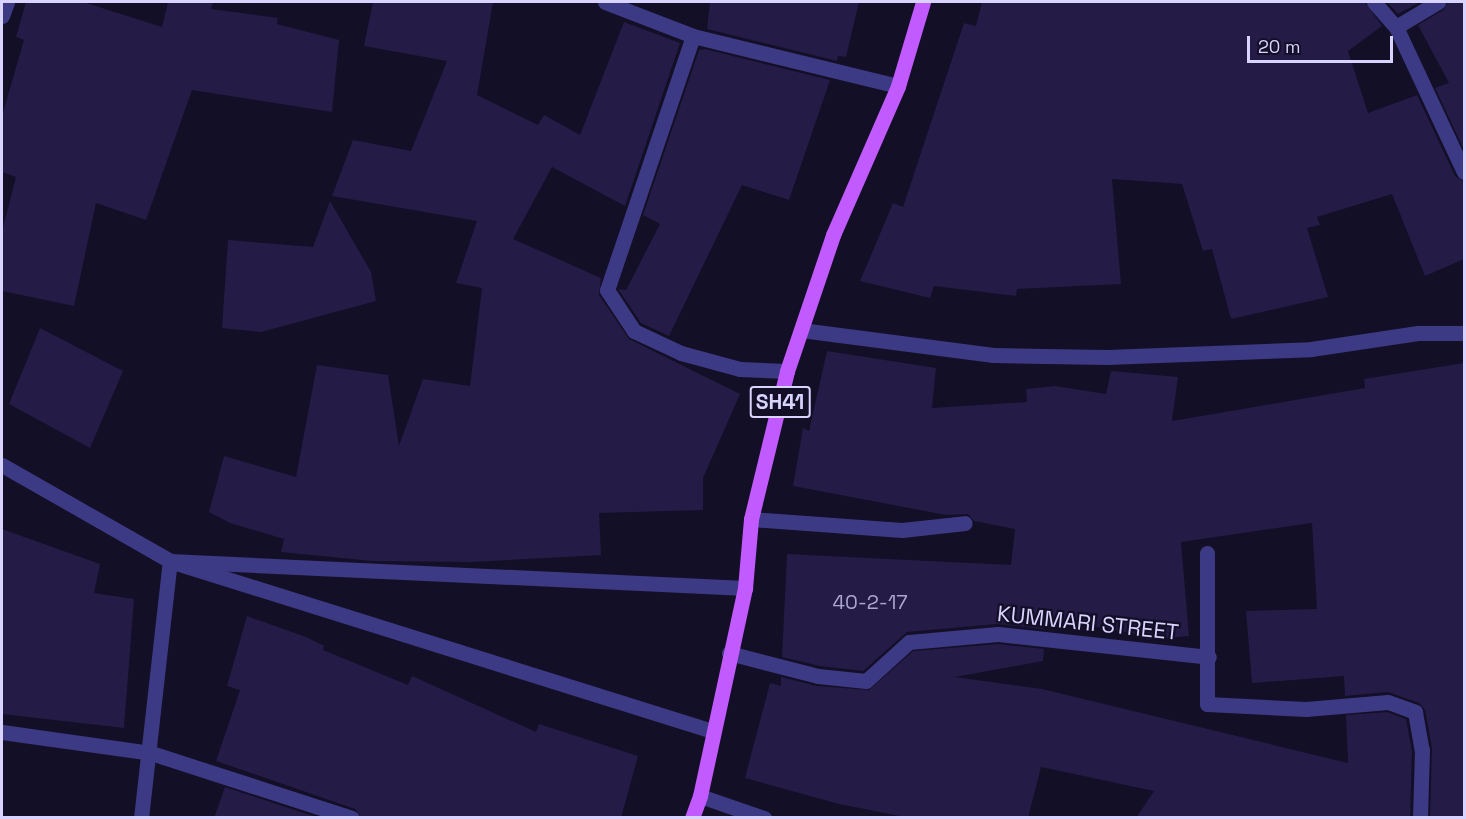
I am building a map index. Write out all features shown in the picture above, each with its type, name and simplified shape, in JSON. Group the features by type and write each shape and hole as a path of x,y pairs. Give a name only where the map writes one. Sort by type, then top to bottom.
{"main road":[{"name":"SH41","path":"692,818 700,796 729,653 746,588 751,519 787,371 833,236 898,86 923,2"}],"street":[{"path":"2,16 6,2"},
{"path":"605,2 693,36 898,86"},
{"path":"1374,2 1396,27 1464,172"},
{"path":"1396,27 1438,2"},
{"path":"693,36 607,290 634,332 681,353 740,369 787,371"},
{"path":"801,330 993,355 1107,357 1311,349 1418,333 1464,333"},
{"path":"2,465 170,561 712,731"},
{"path":"751,519 902,530 965,523"},
{"path":"1207,553 1209,657 1207,704 1306,709 1388,702 1414,712 1422,750 1420,818"},
{"path":"170,561 746,588"},
{"path":"141,818 151,753 170,561"},
{"name":"KUMMARI STREET","path":"729,653 818,676 866,681 909,642 999,634 1209,657"},
{"path":"2,732 151,753 352,818"},
{"path":"700,796 764,818"}],"building":[{"path":"26,2 83,2 162,27 168,2 213,2 211,9 278,18 277,24 339,40 332,112 192,90 146,220 96,203 74,306 2,291 2,231 16,177 2,172 2,116 24,40 16,37"},
{"path":"373,2 493,2 477,95 538,125 544,115 580,135 624,22 680,43 625,206 552,167 513,239 601,278 599,295 629,339 740,394 703,478 703,510 599,513 601,555 472,562 372,561 281,552 284,539 230,523 209,512 224,456 296,477 317,365 388,375 399,446 423,379 470,386 482,288 456,283 477,221 332,196 353,140 411,151 447,61 364,46"},
{"path":"710,2 859,2 846,57 838,56 837,61 707,29"},
{"path":"982,2 1365,2 1382,26 1348,51 1368,113 1417,95 1455,176 1464,182 1464,259 1425,276 1392,194 1317,217 1320,225 1307,228 1328,297 1231,319 1212,249 1203,251 1182,184 1112,179 1121,284 1017,289 1016,296 934,286 930,298 860,281 893,203 903,207 964,23 976,26"},
{"path":"1387,2 1420,2 1398,14"},
{"path":"1448,2 1464,2 1464,150 1435,88 1449,83 1418,25 1443,10"},
{"path":"705,49 830,80 789,200 742,185 669,336 641,323 618,289 626,290 660,224 643,215 699,50"},
{"path":"330,201 371,272 376,301 261,332 222,328 228,240 313,247"},
{"path":"40,328 123,371 90,448 9,404"},
{"path":"827,351 936,368 932,408 1027,402 1026,389 1055,386 1106,394 1111,371 1178,377 1172,421 1365,388 1364,379 1464,363 1464,818 1430,818 1432,748 1425,710 1419,703 1388,692 1345,696 1344,676 1252,683 1246,611 1317,609 1312,523 1181,542 1189,636 1147,640 1147,636 1045,617 1044,629 997,624 907,632 863,671 820,666 782,657 787,554 1011,565 1015,529 974,521 968,514 946,515 793,486 803,428 809,431"},
{"path":"2,529 100,564 94,593 134,599 124,728 2,714"},
{"path":"247,616 306,637 324,646 323,650 408,685 412,676 536,732 539,724 638,756 621,818 362,818 355,809 216,761 240,690 227,686"},
{"path":"998,644 1044,649 1043,661 955,677 1042,689 1348,763 1346,715 1387,712 1406,719 1412,751 1410,818 1136,818 1154,791 1041,767 1028,818 910,818 839,804 745,778 770,683 781,686 781,677 817,686 869,690 913,651"},
{"path":"225,787 319,818 214,818"}]}
